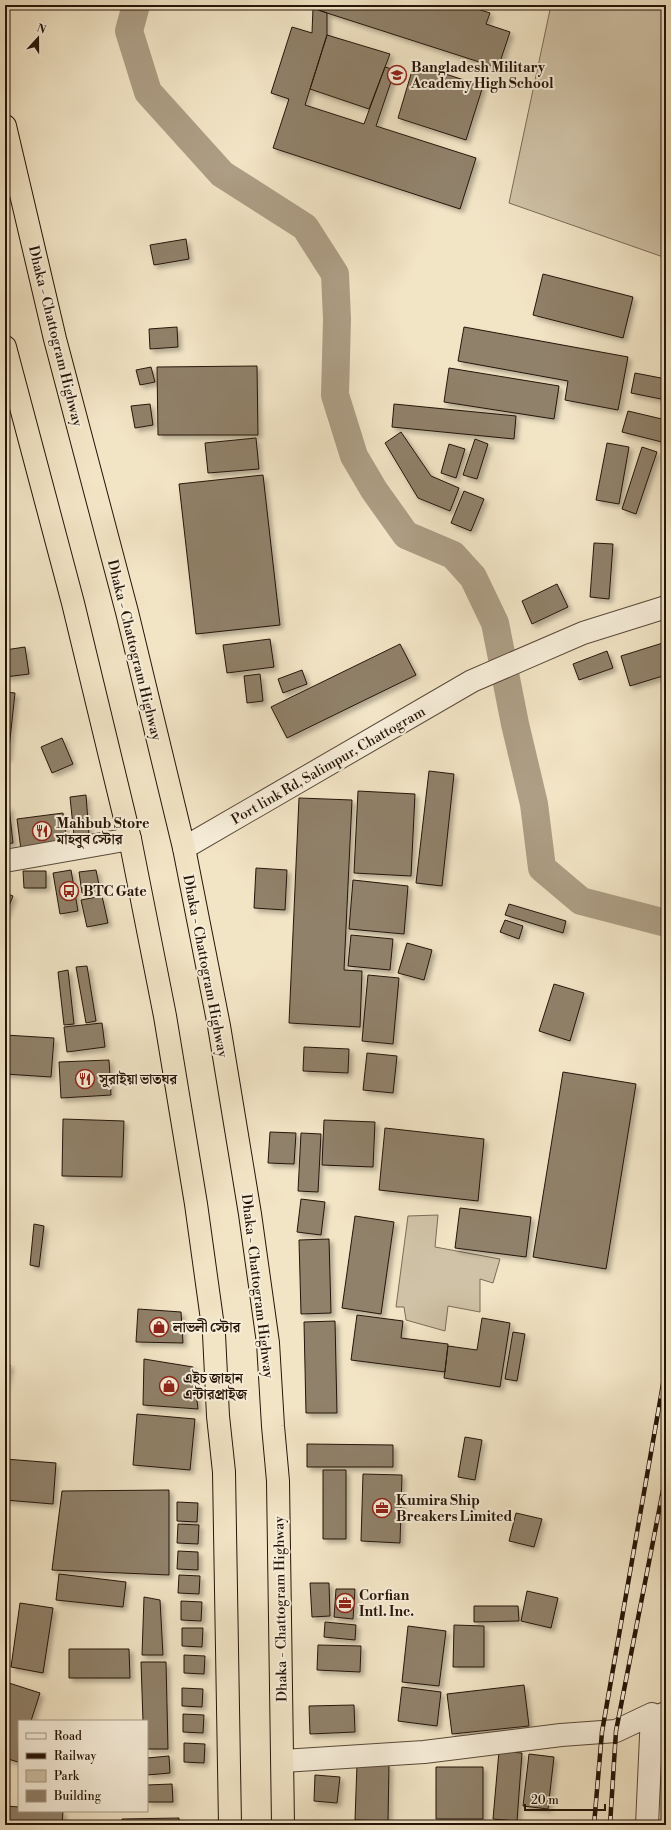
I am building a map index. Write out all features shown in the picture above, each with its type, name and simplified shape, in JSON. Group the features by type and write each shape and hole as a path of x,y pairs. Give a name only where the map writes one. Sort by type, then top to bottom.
{"highway":[{"name":"Dhaka - Chattogram Highway","path":"5,126 55,340 127,612 184,848 219,1026 250,1214 268,1343 278,1481 283,1825"},
{"path":"5,347 73,603 130,839 165,1016 196,1204 214,1334 218,1416 224,1472 230,1825"}],"street":[{"name":"Port link Rd, Salimpur, Chattogram","path":"184,848 472,681 583,633 666,607"},
{"path":"5,861 130,839"},
{"path":"282,1761 424,1752 561,1734 616,1731 659,1711"},
{"path":"647,1825 659,1711"}],"green space":[{"path":"551,5 666,5 666,258 509,203"},
{"path":"438,1215 435,1247 500,1259 493,1283 480,1279 480,1312 448,1306 445,1331 406,1320 404,1307 396,1307 408,1216"}],"building":[{"name":"Bangladesh Military Academy High School","path":"314,5 465,5 490,13 486,24 510,32 498,68 327,13 313,8"},
{"name":"Bangladesh Military Academy High School","path":"313,8 327,13 327,35 305,105 364,124 385,67 395,70 376,126 476,158 460,209 273,148 289,99 271,93 292,27 312,33"},
{"name":"Bangladesh Military Academy High School","path":"327,35 390,54 369,109 310,89"},
{"path":"414,64 483,86 466,140 398,118"},
{"path":"186,239 189,259 154,265 150,245"},
{"path":"543,274 633,297 623,338 533,315"},
{"path":"177,327 178,347 150,349 149,329"},
{"path":"464,327 628,357 618,410 565,400 568,381 458,361"},
{"path":"257,366 258,435 158,435 157,367"},
{"path":"151,367 155,382 140,385 136,370"},
{"path":"449,368 559,386 554,419 444,402"},
{"path":"635,373 666,379 666,400 631,393"},
{"path":"150,404 153,425 135,428 131,406"},
{"path":"394,404 516,416 514,439 392,427"},
{"path":"628,411 666,420 666,443 622,432"},
{"path":"401,432 431,476 459,488 450,511 418,498 385,443"},
{"path":"256,438 259,469 208,473 205,443"},
{"path":"475,439 488,444 477,479 463,475"},
{"path":"607,443 629,447 619,504 596,500"},
{"path":"449,444 465,449 456,478 441,473"},
{"path":"642,447 657,452 636,514 622,509"},
{"path":"263,475 280,625 196,634 179,484"},
{"path":"464,491 484,499 471,531 451,523"},
{"path":"594,543 613,544 609,599 590,597"},
{"path":"557,584 568,607 532,624 522,601"},
{"path":"270,639 274,667 227,673 223,645"},
{"path":"666,642 666,675 630,686 621,656"},
{"path":"400,644 416,675 287,738 271,707"},
{"path":"25,647 29,674 5,677 5,650"},
{"path":"607,651 613,668 579,680 573,664"},
{"path":"302,670 307,684 283,693 278,679"},
{"path":"260,674 263,701 247,703 244,676"},
{"path":"5,692 15,693 8,758 5,758"},
{"path":"62,738 73,764 52,773 41,747"},
{"path":"429,771 454,774 442,886 416,883"},
{"path":"358,791 415,794 411,876 354,873"},
{"path":"86,795 89,835 74,836 70,797"},
{"path":"299,798 352,800 344,970 362,971 360,1027 289,1023"},
{"path":"5,807 9,807 13,843 5,844"},
{"name":"Mahbub Store মাহবুব স্টোর","path":"63,813 67,843 21,850 17,819"},
{"path":"256,868 287,870 285,910 254,908"},
{"path":"71,870 78,911 60,914 53,873"},
{"path":"96,870 100,890 82,893 79,872"},
{"path":"23,871 46,871 46,888 24,888"},
{"path":"353,880 408,886 404,934 349,929"},
{"path":"5,893 13,896 5,916"},
{"path":"102,896 108,923 87,927 81,900"},
{"path":"509,904 566,921 563,933 505,915"},
{"path":"505,920 523,926 519,939 500,932"},
{"path":"351,935 393,939 390,970 348,966"},
{"path":"407,943 432,950 424,980 398,973"},
{"path":"87,966 96,1021 86,1023 76,967"},
{"path":"68,970 74,1024 64,1025 58,972"},
{"path":"368,975 399,978 393,1044 362,1041"},
{"path":"554,984 584,993 570,1041 539,1031"},
{"path":"102,1023 105,1047 67,1052 64,1027"},
{"path":"5,1035 54,1038 51,1077 5,1074"},
{"path":"304,1047 349,1049 348,1073 303,1071"},
{"path":"367,1053 397,1056 393,1093 363,1090"},
{"name":"সুরাইয়া ভাতঘর","path":"109,1060 111,1095 61,1098 59,1062"},
{"path":"563,1072 636,1084 606,1269 533,1257"},
{"path":"63,1119 124,1121 122,1177 62,1176"},
{"path":"324,1120 375,1122 373,1167 322,1165"},
{"path":"385,1128 484,1139 478,1201 379,1190"},
{"path":"270,1132 296,1133 294,1164 268,1163"},
{"path":"301,1133 321,1134 318,1192 298,1191"},
{"path":"301,1199 325,1202 321,1235 297,1232"},
{"path":"460,1208 531,1217 526,1257 455,1248"},
{"path":"355,1216 394,1222 381,1314 342,1308"},
{"path":"34,1224 44,1226 39,1267 30,1265"},
{"path":"329,1239 331,1313 301,1314 299,1240"},
{"name":"লাভলী স্টোর","path":"138,1309 181,1312 183,1343 136,1342"},
{"path":"357,1315 403,1321 401,1338 448,1344 445,1372 351,1360"},
{"path":"482,1318 510,1323 500,1387 444,1378 448,1346 477,1350"},
{"path":"335,1321 337,1413 306,1413 304,1322"},
{"path":"513,1332 525,1334 517,1381 505,1379"},
{"name":"এইচ জাহান এন্টারপ্রাইজ","path":"144,1359 193,1367 198,1409 143,1405"},
{"path":"5,1363 10,1365 5,1387"},
{"path":"137,1414 195,1419 190,1470 133,1465"},
{"path":"465,1437 482,1440 475,1480 458,1477"},
{"path":"307,1444 393,1445 393,1467 307,1467"},
{"path":"5,1459 56,1463 53,1504 5,1500"},
{"path":"323,1470 346,1470 346,1539 323,1539"},
{"name":"Kumira Ship Breakers Limited","path":"363,1474 402,1475 400,1543 361,1541"},
{"path":"169,1490 169,1575 52,1570 62,1491"},
{"path":"177,1502 198,1503 197,1522 177,1521"},
{"path":"516,1513 542,1519 534,1547 509,1541"},
{"path":"178,1524 199,1525 198,1544 177,1543"},
{"path":"178,1551 198,1552 198,1570 177,1569"},
{"path":"59,1574 126,1582 123,1607 56,1600"},
{"path":"179,1575 200,1576 199,1594 178,1593"},
{"path":"310,1583 329,1583 330,1616 312,1617"},
{"name":"Corfian Intl. Inc.","path":"336,1589 355,1589 353,1619 334,1617"},
{"path":"527,1591 558,1598 551,1628 521,1621"},
{"path":"144,1597 160,1600 163,1655 142,1655"},
{"path":"181,1601 202,1602 201,1621 181,1620"},
{"path":"20,1603 53,1608 43,1673 11,1667"},
{"path":"474,1606 518,1606 519,1621 474,1622"},
{"path":"325,1622 356,1625 355,1640 324,1637"},
{"path":"454,1625 484,1626 484,1667 453,1667"},
{"path":"408,1626 446,1631 439,1686 402,1682"},
{"path":"182,1628 203,1628 202,1647 182,1646"},
{"path":"318,1645 361,1646 360,1672 317,1670"},
{"path":"69,1649 129,1649 130,1678 69,1678"},
{"path":"184,1655 205,1656 204,1674 184,1673"},
{"path":"141,1662 166,1662 168,1749 148,1749 148,1720 143,1720"},
{"path":"9,1683 40,1693 31,1720 18,1720 18,1762 5,1758 5,1696"},
{"path":"524,1685 529,1726 452,1734 447,1694"},
{"path":"402,1687 441,1692 437,1726 398,1721"},
{"path":"182,1688 203,1689 202,1707 182,1706"},
{"path":"354,1705 355,1732 310,1734 309,1706"},
{"path":"183,1714 204,1715 203,1733 183,1732"},
{"path":"184,1743 205,1744 204,1763 184,1762"},
{"path":"499,1751 522,1753 517,1821 493,1819"},
{"path":"529,1754 554,1757 548,1809 523,1806"},
{"path":"169,1756 170,1773 148,1775 148,1758"},
{"path":"357,1764 389,1765 388,1821 355,1820"},
{"path":"436,1767 483,1767 483,1819 436,1819"},
{"path":"315,1775 340,1777 337,1803 314,1801"},
{"path":"172,1784 173,1802 148,1802 148,1785"},
{"path":"5,1806 18,1807 18,1812 63,1812 62,1825 5,1825"},
{"path":"179,1818 179,1825 122,1825 122,1819"},
{"path":"407,1822 427,1823 427,1825 407,1825"}],"waterway":[{"path":"136,5 129,31 148,92 222,174 305,227 335,274 337,319 335,395 354,456 374,490 406,535 453,555 473,577 495,623 515,724 534,804 542,868 581,901 666,923"}],"railway":[{"path":"594,1825 602,1732 666,1367"},
{"path":"610,1825 616,1731 666,1475"}],"place":[{"name":"Bangladesh Military Academy High School","path":"397,75"},
{"name":"Mahbub Store মাহবুব স্টোর","path":"42,831"},
{"name":"BTC Gate","path":"69,891"},
{"name":"সুরাইয়া ভাতঘর","path":"85,1079"},
{"name":"লাভলী স্টোর","path":"159,1327"},
{"name":"এইচ জাহান এন্টারপ্রাইজ","path":"169,1386"},
{"name":"Kumira Ship Breakers Limited","path":"382,1508"},
{"name":"Corfian Intl. Inc.","path":"345,1603"}]}
